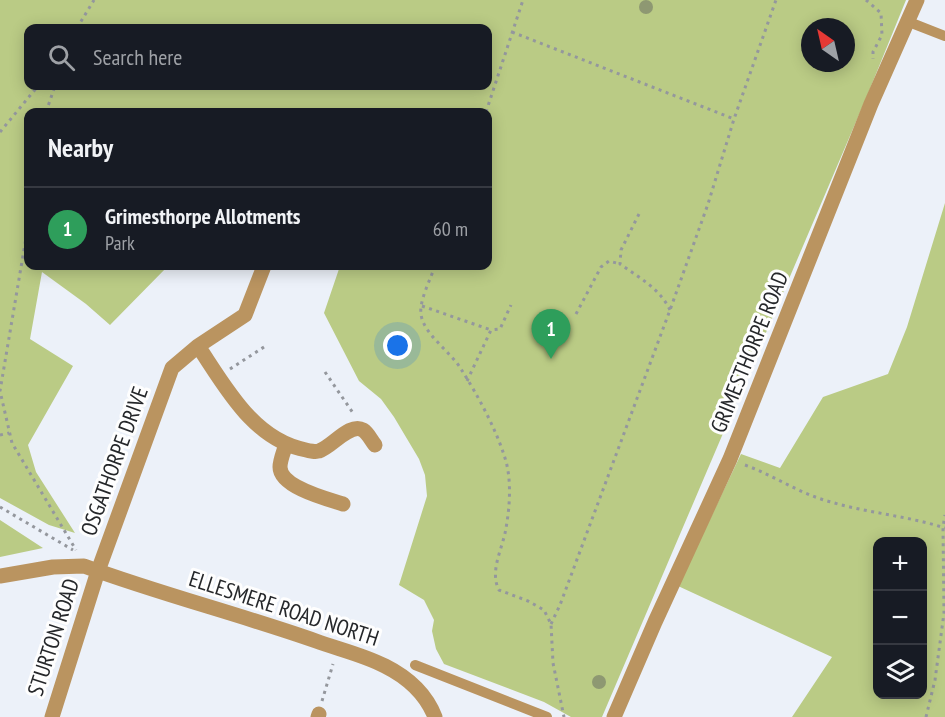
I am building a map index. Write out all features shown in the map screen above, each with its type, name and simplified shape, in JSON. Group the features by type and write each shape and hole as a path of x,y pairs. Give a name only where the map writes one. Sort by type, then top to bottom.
{"street":[{"name":"GRIMESTHORPE ROAD","path":"614,717 730,459 867,113 917,0"},
{"path":"262,270 245,315 198,346 237,404 260,428 286,444 306,451 320,451 354,428 361,428 371,438"},
{"name":"OSGATHORPE DRIVE","path":"98,571 172,368 198,346"},
{"path":"286,444 280,468 290,483 343,504"},
{"name":"ELLESMERE ROAD NORTH","path":"0,576 53,567 84,566 273,626 384,665 408,680 423,695 435,717"},
{"name":"STURTON ROAD","path":"52,717 98,571"}],"lane":[{"path":"909,22 945,36"},
{"path":"415,665 547,717"}],"path":[{"path":"79,24 94,0"},
{"path":"487,108 523,0"},
{"path":"551,624 670,310 776,0"},
{"path":"866,0 881,13 882,35 873,52 873,62"},
{"path":"512,32 734,119"},
{"path":"0,132 35,90"},
{"path":"47,108 54,90"},
{"path":"620,264 621,250 639,214"},
{"path":"0,507 78,553 12,443 0,391 24,250"},
{"path":"576,314 601,267 609,261 620,264 656,290 665,298 670,310"},
{"path":"434,270 421,314 427,328 468,381 504,456 509,482 506,528 495,571 495,582 499,590 544,610 551,624 553,663 564,717"},
{"path":"422,306 491,330 500,329 511,305"},
{"path":"468,381 491,330"},
{"path":"219,376 264,347"},
{"path":"325,372 371,438"},
{"path":"0,435 9,433"},
{"path":"730,459 779,479 801,493 822,500 944,528"},
{"path":"926,717 935,680 944,613 945,516"},
{"path":"324,693 338,649"}],"green space":[{"path":"0,0 906,0 602,717 571,717 544,702 444,664 436,649 432,631 434,620 424,600 399,585 427,496 425,475 419,459 394,417 381,399 359,381 324,313 339,270 492,270 492,108 24,108 24,270 164,270 110,325 86,304 42,272 30,339 73,366 28,445 36,472 75,533 49,525 0,498"},
{"path":"945,203 945,717 792,717 832,657 678,586 741,454 780,468 823,397 888,374 907,327"},
{"path":"0,520 43,548 0,557"}],"place":[{"name":"Grimesthorpe Allotments","path":"551,359"}]}
